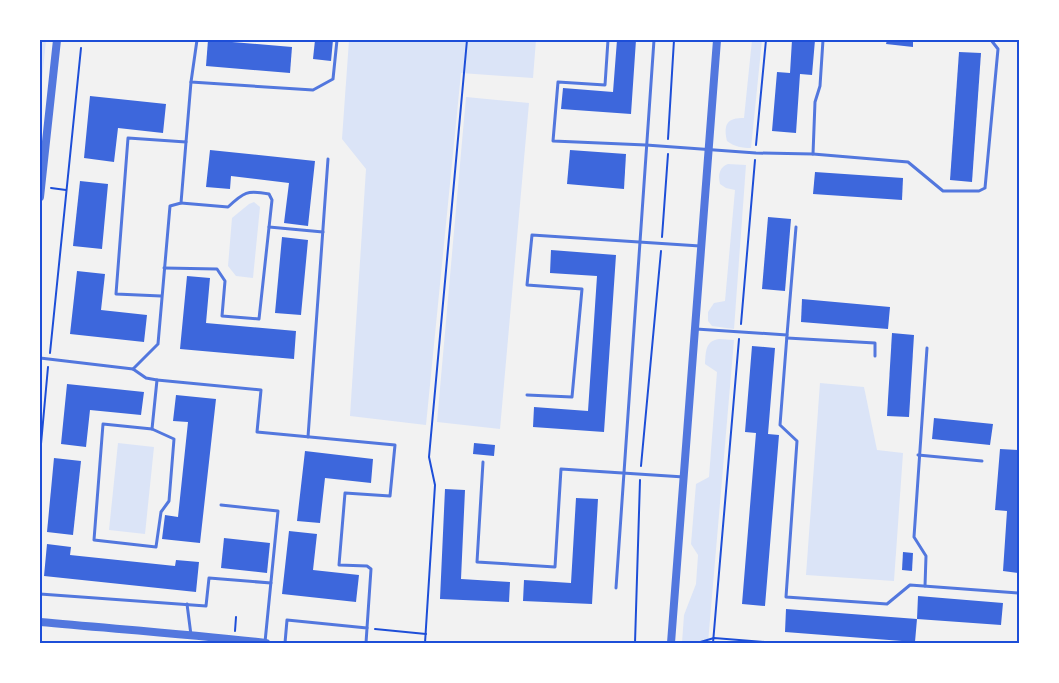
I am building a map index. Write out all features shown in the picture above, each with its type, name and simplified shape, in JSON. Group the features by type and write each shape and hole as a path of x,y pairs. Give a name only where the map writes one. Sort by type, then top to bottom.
{"street":[{"path":"40,197 57,40"},
{"path":"671,643 717,40"},
{"path":"40,622 190,639 266,643"}],"lane":[{"path":"182,203 191,82 197,40"},
{"path":"191,82 313,90 333,79 337,40"},
{"path":"608,40 605,85 558,82 553,141 646,144 708,150 813,154 908,162 943,191 979,191 985,188 998,49 991,40"},
{"path":"616,588 654,40"},
{"path":"813,154 815,102 820,86 823,40"},
{"path":"161,296 116,294 128,138 186,142"},
{"path":"308,437 328,159"},
{"path":"133,369 158,344 161,296 170,206 182,203 228,207 251,191 269,194 272,200 259,319 222,316 225,281 217,269 164,268"},
{"path":"269,227 323,232"},
{"path":"796,227 780,425 797,442 786,597 887,604 910,585 1019,592"},
{"path":"527,395 572,397 582,289 528,285 532,235 701,246"},
{"path":"695,329 875,343 875,356"},
{"path":"924,586 926,556 914,537 918,455 927,348"},
{"path":"40,358 133,369 146,378 157,380 261,390 257,432 395,445 390,496 345,494 339,565 367,566 371,569 366,643"},
{"path":"152,429 157,380"},
{"path":"103,424 152,429 174,439 169,501 161,512 156,547 94,540 103,424"},
{"path":"918,455 982,461"},
{"path":"483,462 477,562 555,567 561,469 684,477"},
{"path":"221,505 278,511 266,643"},
{"path":"40,594 206,606 208,578 271,583"},
{"path":"186,604 190,639"},
{"path":"285,643 287,620 367,628"}],"path":[{"path":"425,643 435,485 428,457 467,40"},
{"path":"635,643 640,474 662,244 674,40"},
{"path":"713,643 766,40"},
{"path":"40,454 81,48"},
{"path":"41,187 66,190"},
{"path":"367,628 426,634"},
{"path":"697,643 714,638 776,643"}],"shaded area":[{"path":"40,40 46,40 40,101"},
{"path":"349,40 536,40 533,78 461,73 426,425 350,416 366,169 342,139"},
{"path":"752,40 762,40 751,148 748,148 736,146 727,141 726,126 734,119 744,118"},
{"path":"466,97 529,103 500,429 437,422"},
{"path":"728,164 746,165 734,329 712,326 708,321 708,312 714,303 725,301 735,190 720,184 719,178 721,170"},
{"path":"254,202 260,207 253,278 236,276 228,266 232,218"},
{"path":"719,339 734,340 708,643 682,643 684,615 696,584 698,555 691,544 696,484 709,477 717,372 705,364 706,355 707,348 711,342"},
{"path":"820,383 864,387 877,450 903,453 894,581 806,575"},
{"path":"118,443 154,447 145,534 109,530"}],"building":[{"path":"208,40 292,47 290,73 206,66"},
{"path":"315,40 333,40 331,61 313,59"},
{"path":"617,40 636,40 631,114 561,109 563,88 613,92"},
{"path":"792,40 815,40 812,75 800,74 796,133 772,131 777,72 790,73"},
{"path":"887,40 913,40 913,47 886,44"},
{"path":"959,52 981,53 972,182 950,180"},
{"path":"90,96 166,104 163,133 118,128 114,162 84,158"},
{"path":"210,150 315,161 308,226 284,223 289,183 231,176 230,189 206,187"},
{"path":"570,150 626,154 624,189 567,184"},
{"path":"815,172 903,178 902,200 813,194"},
{"path":"80,181 108,184 102,249 73,246"},
{"path":"768,217 791,219 785,291 762,289"},
{"path":"282,237 308,240 301,315 275,313"},
{"path":"551,250 616,255 604,432 533,427 534,407 588,411 597,276 550,273"},
{"path":"77,271 105,274 101,310 147,315 144,342 70,334"},
{"path":"187,276 210,278 206,323 296,331 294,359 180,349"},
{"path":"802,299 890,307 888,329 801,322"},
{"path":"892,333 914,335 909,417 887,416"},
{"path":"752,346 775,348 768,434 779,435 765,606 742,604 756,433 745,432"},
{"path":"67,384 144,392 141,415 90,410 86,447 61,444"},
{"path":"176,395 216,399 200,543 162,539 165,515 178,517 188,422 173,421"},
{"path":"934,418 993,424 990,445 932,439"},
{"path":"474,443 495,445 494,456 473,454"},
{"path":"1000,449 1019,450 1019,573 1003,571 1007,511 995,510"},
{"path":"305,451 373,459 371,483 325,478 320,523 297,521"},
{"path":"54,458 81,461 73,535 47,532"},
{"path":"445,489 465,490 461,579 510,582 509,602 440,599"},
{"path":"576,498 598,499 592,604 523,601 524,580 571,583"},
{"path":"289,531 317,534 313,570 359,575 356,602 282,594"},
{"path":"224,538 270,543 267,573 221,568"},
{"path":"47,544 71,547 70,555 175,566 176,560 199,562 196,592 44,576"},
{"path":"903,552 913,553 912,571 902,570"},
{"path":"918,596 1003,603 1001,625 917,619"},
{"path":"786,609 917,619 915,642 785,632"}]}
